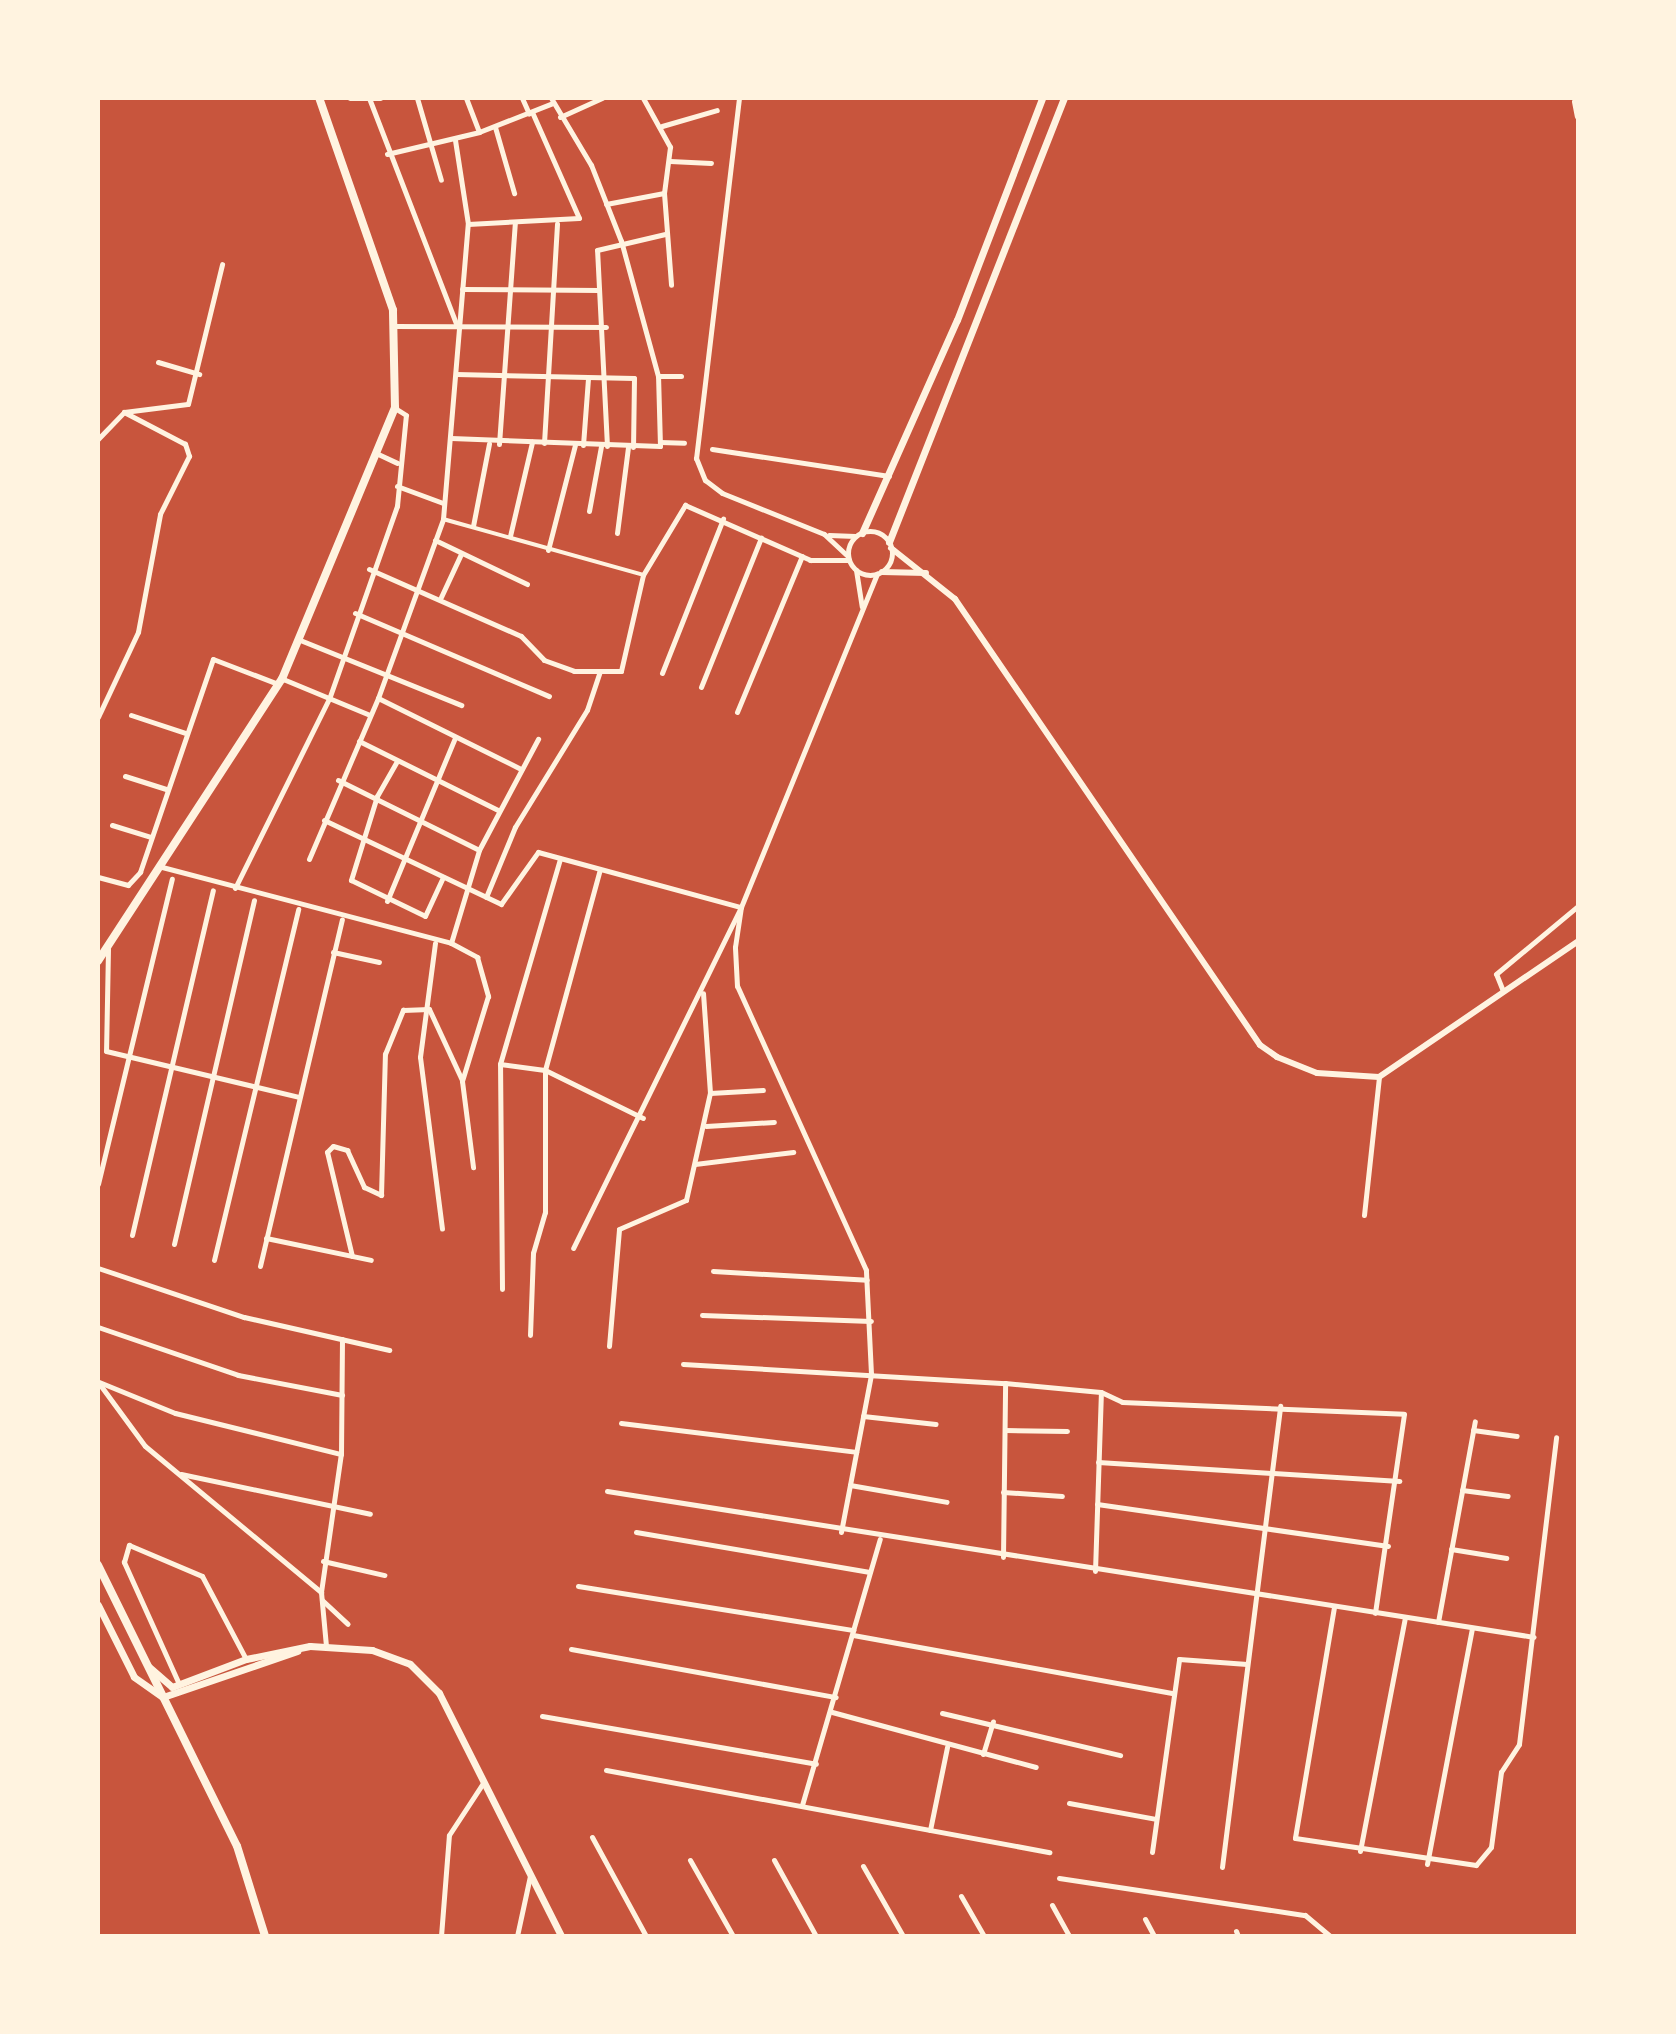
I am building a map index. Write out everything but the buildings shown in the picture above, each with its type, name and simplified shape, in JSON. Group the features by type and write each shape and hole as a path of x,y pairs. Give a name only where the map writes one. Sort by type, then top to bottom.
{"main road":[{"path":"98,961 280,682 395,408 395,326 319,98"},
{"path":"859,534 890,476 1042,98"},
{"path":"890,545 1064,98"},
{"path":"98,1565 243,1860 265,1936"},
{"path":"98,1605 134,1677 157,1695 181,1695 310,1646"},
{"path":"149,1667 167,1687 246,1659 310,1646 326,1646 386,1654 425,1678 561,1936"}],"street":[{"path":"350,98 380,98"},
{"path":"417,98 441,180"},
{"path":"466,98 479,132"},
{"path":"468,224 557,223 580,213 522,98"},
{"path":"560,117 602,98"},
{"path":"643,98 662,126 670,161 664,193 671,285"},
{"path":"739,98 696,458 705,480 824,534 859,534 890,545 929,574 1017,686 1260,1045 1297,1068 1379,1077 1578,941"},
{"path":"369,99 387,154 458,327"},
{"path":"387,154 455,140 495,127 552,100 606,204 621,241 658,376 660,442"},
{"path":"1575,101 1578,117"},
{"path":"662,126 717,110"},
{"path":"495,127 514,193"},
{"path":"309,859 338,780 378,698 399,628 443,519 468,224 455,140"},
{"path":"670,161 711,163"},
{"path":"606,204 664,193"},
{"path":"499,444 510,326 509,289 515,223"},
{"path":"544,443 557,223"},
{"path":"589,511 604,446 608,379 606,327 599,290 597,250 621,241 665,234"},
{"path":"98,439 124,412 181,408 199,374 222,264"},
{"path":"462,289 599,290"},
{"path":"395,326 606,327"},
{"path":"158,362 199,374"},
{"path":"456,374 636,380 631,447 617,533"},
{"path":"658,376 681,376"},
{"path":"583,445 588,379"},
{"path":"235,888 329,699 369,569 397,506 397,463 406,415 395,408"},
{"path":"98,717 138,632 160,514 189,456 185,444 124,412"},
{"path":"451,438 489,444 532,442 631,447 660,442 684,443"},
{"path":"510,536 532,442"},
{"path":"473,526 489,444"},
{"path":"548,550 575,445"},
{"path":"712,449 890,476"},
{"path":"378,454 397,463"},
{"path":"397,486 443,503"},
{"path":"369,569 415,585 534,644 544,660 600,671 628,665 643,575 685,505 802,556 848,558"},
{"path":"443,519 643,575"},
{"path":"662,673 723,519"},
{"path":"824,534 848,558 855,570 859,624"},
{"path":"848,558 859,534"},
{"path":"701,687 761,538"},
{"path":"435,540 527,584"},
{"path":"573,1248 643,1118 703,992 890,545"},
{"path":"441,597 461,554"},
{"path":"737,712 802,556"},
{"path":"855,570 929,574"},
{"path":"355,613 399,628 549,696"},
{"path":"300,640 387,672 461,705"},
{"path":"98,877 128,885 142,866 185,733 213,659 370,715"},
{"path":"486,897 526,805 587,710 600,671"},
{"path":"378,698 521,769"},
{"path":"131,715 185,733"},
{"path":"387,901 417,816 455,738"},
{"path":"451,943 479,850 538,739"},
{"path":"359,741 397,761 437,774 498,810"},
{"path":"397,761 377,796 351,880 387,901 427,915 443,877"},
{"path":"125,776 166,789"},
{"path":"338,780 377,796 479,850"},
{"path":"324,820 404,854 443,877 505,904 536,853 741,907"},
{"path":"112,825 151,837"},
{"path":"502,1289 500,1064 560,859"},
{"path":"142,866 151,881"},
{"path":"162,867 451,943 477,957 488,976 485,1014 462,1081"},
{"path":"530,1335 533,1253 545,1212 545,1070 600,869"},
{"path":"98,1184 172,879"},
{"path":"132,1235 213,890"},
{"path":"174,1244 254,900"},
{"path":"1503,991 1496,974 1578,906"},
{"path":"741,907 737,986 867,1280 871,1374 841,1532"},
{"path":"214,1260 298,909"},
{"path":"260,1266 342,920"},
{"path":"435,943 429,1009 420,1057 442,1229"},
{"path":"108,945 101,1048 127,1058 299,1097"},
{"path":"333,952 379,962"},
{"path":"609,1346 619,1229 684,1203 706,1126 710,1093 703,992"},
{"path":"429,1009 462,1081 473,1167"},
{"path":"352,1256 327,1152 333,1146 347,1150 364,1187 381,1195 385,1054 403,1010 429,1009"},
{"path":"500,1064 545,1070 643,1118"},
{"path":"1364,1215 1379,1077"},
{"path":"710,1093 763,1090"},
{"path":"706,1126 774,1122"},
{"path":"695,1164 793,1152"},
{"path":"266,1238 371,1260"},
{"path":"98,1268 244,1317 389,1350"},
{"path":"713,1271 867,1280"},
{"path":"702,1315 871,1321"},
{"path":"98,1327 238,1375 342,1395"},
{"path":"326,1646 321,1592 323,1561 341,1454 342,1339"},
{"path":"683,1364 1005,1383 1101,1392 1122,1402 1280,1406 1408,1419 1375,1613"},
{"path":"98,1382 175,1413 341,1454"},
{"path":"98,1382 145,1446 180,1474 240,1532 321,1592"},
{"path":"1003,1557 1005,1383"},
{"path":"1095,1571 1101,1392"},
{"path":"1222,1867 1280,1406"},
{"path":"863,1416 936,1424"},
{"path":"1438,1622 1475,1421"},
{"path":"621,1423 856,1452"},
{"path":"1005,1430 1067,1431"},
{"path":"1473,1430 1517,1436"},
{"path":"1334,1607 1295,1838 1427,1864 1479,1864 1491,1845 1501,1772 1519,1744 1556,1437"},
{"path":"1098,1462 1271,1477 1399,1481"},
{"path":"180,1474 370,1514"},
{"path":"850,1485 947,1502"},
{"path":"1462,1490 1508,1496"},
{"path":"607,1491 880,1539 1534,1637"},
{"path":"1003,1492 1062,1496"},
{"path":"1097,1504 1388,1546"},
{"path":"636,1532 870,1572"},
{"path":"802,1805 832,1712 880,1539"},
{"path":"179,1684 124,1562 127,1546 202,1576 246,1659"},
{"path":"1451,1549 1506,1558"},
{"path":"323,1561 384,1575"},
{"path":"578,1586 853,1633 1172,1693"},
{"path":"322,1600 348,1624"},
{"path":"1360,1851 1405,1617"},
{"path":"1427,1864 1472,1628"},
{"path":"571,1649 836,1697"},
{"path":"1152,1852 1172,1693 1181,1658 1247,1664"},
{"path":"832,1712 947,1747 1036,1767"},
{"path":"942,1713 993,1722 1120,1755"},
{"path":"542,1716 816,1764"},
{"path":"983,1754 993,1722"},
{"path":"930,1830 947,1747"},
{"path":"606,1770 1049,1852"},
{"path":"441,1936 449,1835 483,1783"},
{"path":"1069,1803 1156,1819"},
{"path":"592,1837 646,1936"},
{"path":"690,1860 733,1936"},
{"path":"774,1860 816,1936"},
{"path":"863,1866 903,1936"},
{"path":"517,1936 530,1876"},
{"path":"1059,1878 1305,1915 1330,1936"},
{"path":"961,1896 984,1936"},
{"path":"1052,1905 1069,1936"},
{"path":"1145,1919 1154,1936"}]}
